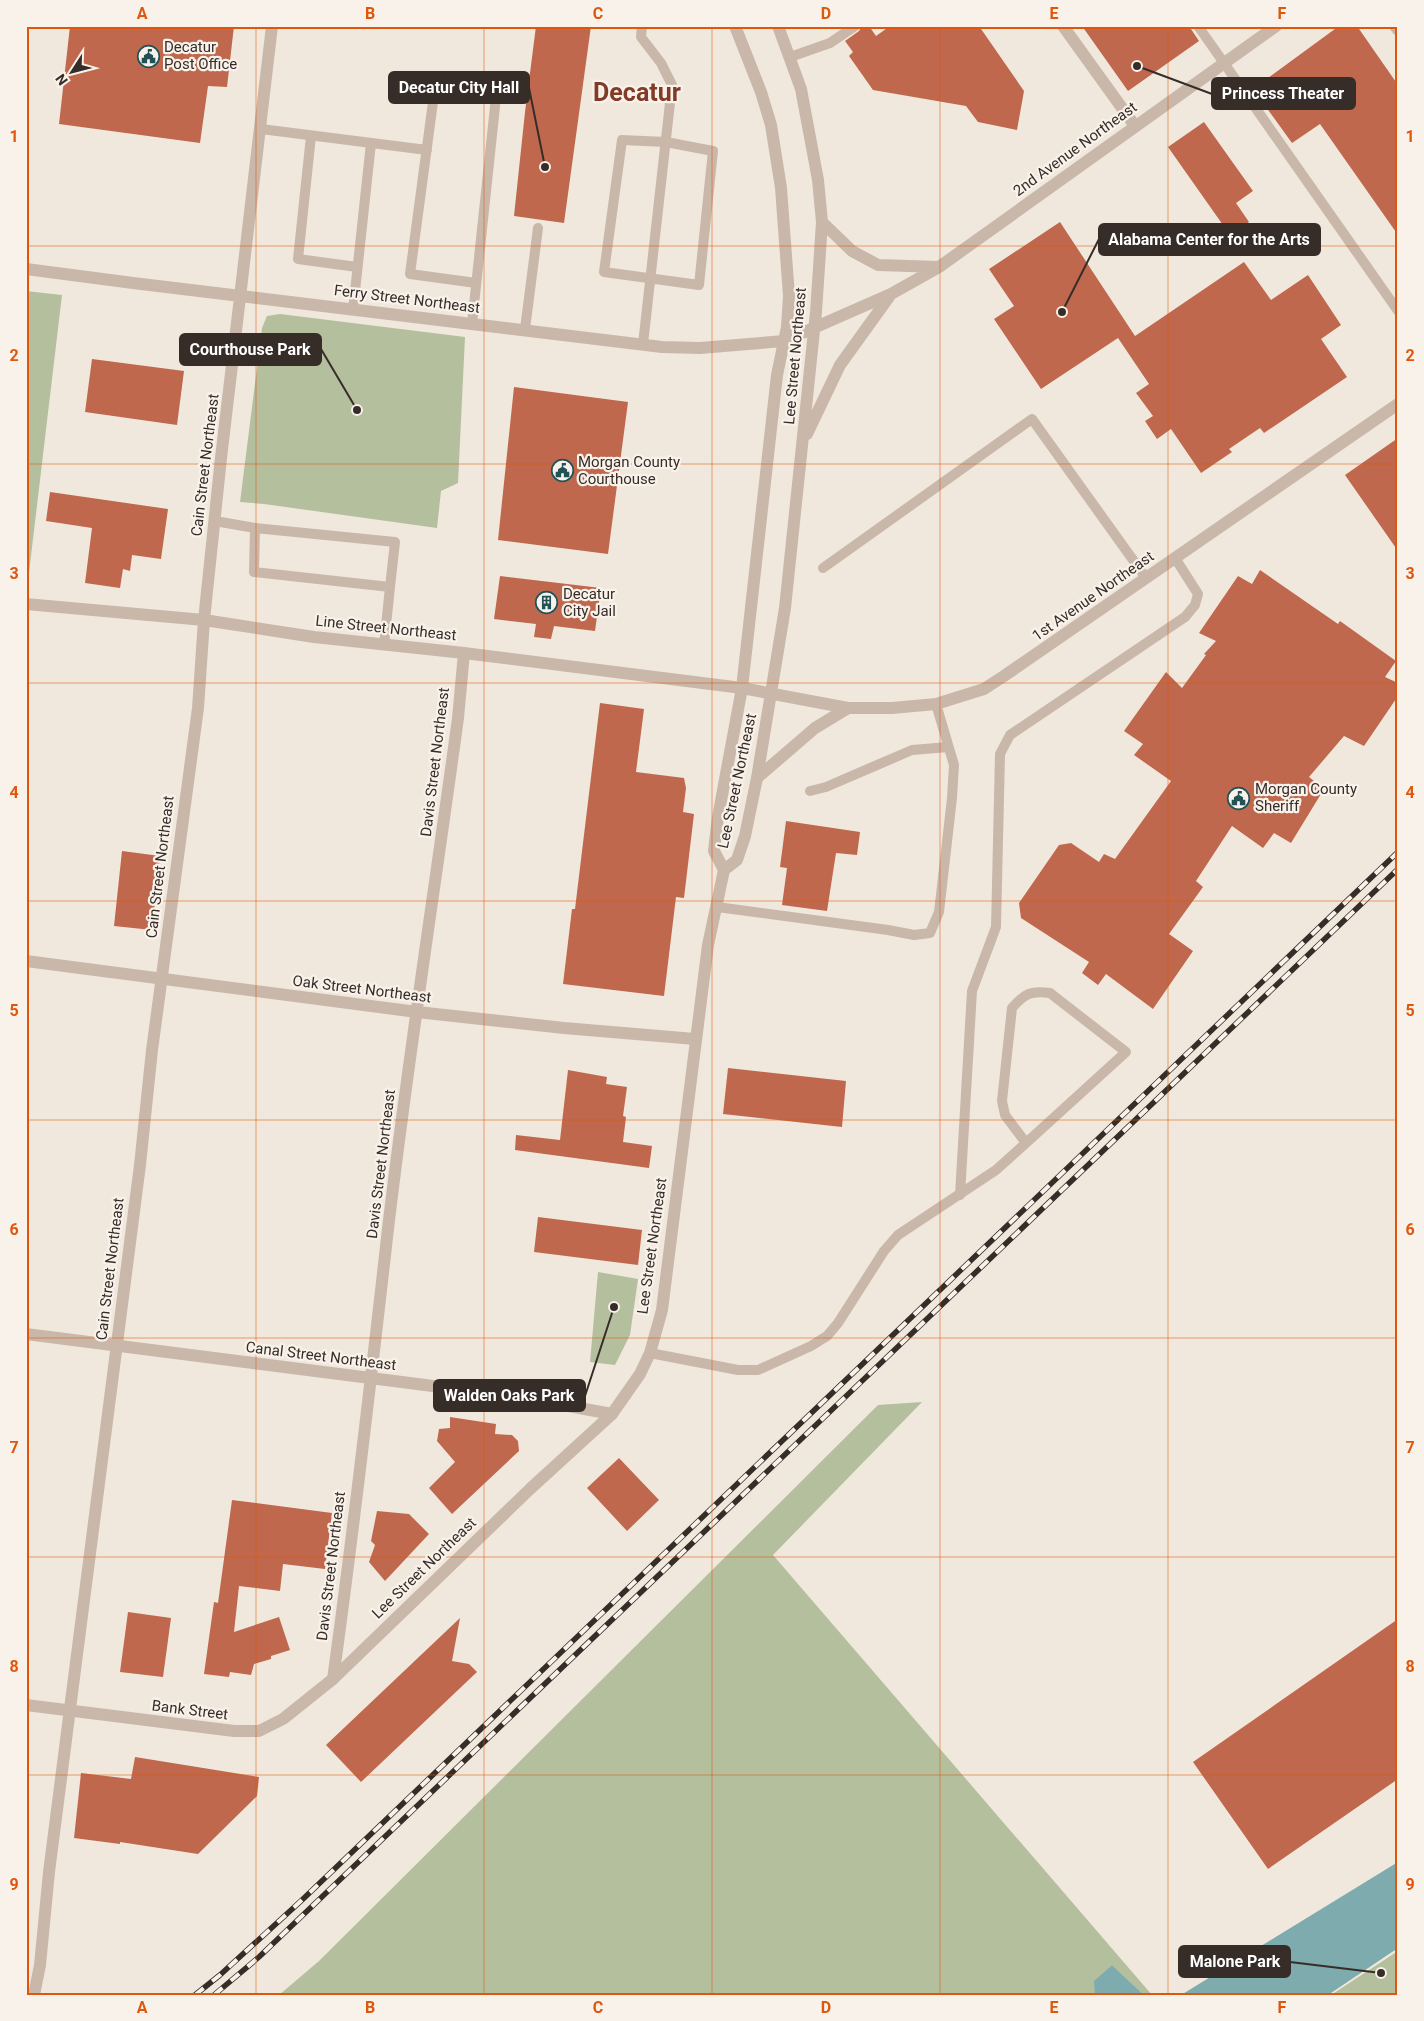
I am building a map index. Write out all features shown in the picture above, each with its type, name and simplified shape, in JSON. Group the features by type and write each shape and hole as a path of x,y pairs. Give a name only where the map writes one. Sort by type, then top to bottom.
{"street":[{"name":"Cain Street Northeast","path":"34,1995 40,1965 49,1872 198,708 204,620 239,295 261,129 272,26"},
{"name":"Lee Street Northeast","path":"333,1679 530,1489 612,1414 640,1374 650,1353 662,1310 708,945 724,870 714,851 718,817 742,688 777,375 787,327 789,296 784,211 771,125 761,92 735,26"},
{"name":"Lee Street Northeast","path":"724,870 737,860 757,778 785,608 803,443 822,222 818,180 801,90 778,26"},
{"path":"1063,26 1135,126"},
{"name":"2nd Avenue Northeast","path":"813,329 891,294 939,267 1276,26"},
{"path":"1395,26 1398,30"},
{"path":"822,222 852,251 878,265 939,267"},
{"name":"Ferry Street Northeast","path":"26,269 353,310 682,348 784,341 813,329"},
{"path":"803,443 840,365 891,294"},
{"name":"1st Avenue Northeast","path":"771,692 848,708 892,708 936,704 984,689 1398,404"},
{"name":"Line Street Northeast","path":"26,604 204,620 314,637 464,653 742,688"},
{"name":"Davis Street Northeast","path":"333,1679 417,1012 458,718 464,653"},
{"path":"742,688 771,692"},
{"path":"757,778 814,728 848,708"},
{"name":"Oak Street Northeast","path":"26,960 417,1012 695,1040"},
{"name":"Canal Street Northeast","path":"26,1334 519,1397 612,1414"},
{"name":"Bank Street","path":"26,1705 218,1730 259,1732 283,1719 333,1679"}],"lane":[{"path":"642,26 642,37 661,63 672,85 643,344"},
{"path":"790,57 830,43 856,26"},
{"path":"1198,26 1398,311"},
{"path":"472,324 496,97 435,87 410,274 476,283"},
{"path":"261,129 427,150"},
{"path":"310,136 298,260 357,267"},
{"path":"622,140 666,142 714,151 699,285 604,272 622,140"},
{"path":"353,310 371,143"},
{"path":"525,329 538,228"},
{"path":"823,568 1032,419 1146,578"},
{"path":"215,521 255,528 395,542 384,645"},
{"path":"255,528 254,572 390,587"},
{"path":"960,1195 972,991 996,927 1000,754 1010,735 1185,617 1195,605 1198,594 1175,558"},
{"path":"716,907 914,935 930,933 939,912 954,765 936,704"},
{"path":"810,791 826,787 912,750 948,747"},
{"path":"650,1353 738,1370 758,1370 811,1346 827,1336 838,1323 884,1251 898,1235 996,1170 1126,1052 1050,993 1037,991 1021,998 1012,1008 1002,1101 1005,1115 1026,1142"}],"green space":[{"path":"26,291 62,295 28,581 26,581"},
{"path":"280,314 465,337 458,483 441,491 437,528 240,502 262,328 267,316"},
{"path":"598,1272 638,1279 630,1335 615,1365 590,1362"},
{"path":"922,1402 773,1555 1152,1995 1144,1995 1112,1965 1095,1981 1095,1995 279,1995 319,1961 878,1405"},
{"path":"1398,1951 1398,1995 1331,1995"}],"water":[{"path":"1398,1862 1398,1948 1328,1995 1181,1995"},
{"path":"1112,1965 1144,1995 1095,1995 1094,1981"}],"building":[{"name":"Decatur Post Office","path":"70,26 234,26 227,87 208,86 200,143 59,124"},
{"path":"536,26 591,26 564,223 514,216"},
{"path":"862,26 869,26 876,36 890,26 979,26 1024,91 1017,130 978,122 966,106 873,90 849,56 853,52 845,41 859,31"},
{"path":"1082,26 1189,26 1199,41 1128,91"},
{"path":"1339,26 1357,26 1398,85 1398,235 1320,124 1292,143 1253,89"},
{"path":"1204,122 1253,191 1236,203 1249,222 1230,235 1168,147"},
{"path":"1060,222 1135,336 1244,262 1271,300 1308,275 1341,325 1321,339 1347,377 1264,433 1260,428 1229,449 1232,452 1201,473 1171,429 1157,439 1145,421 1153,416 1136,393 1149,384 1118,338 1041,389 994,319 1014,306 989,269"},
{"path":"92,359 184,371 177,425 85,412"},
{"name":"Morgan County Courthouse","path":"514,387 628,402 608,554 498,540"},
{"path":"1398,438 1398,551 1345,475"},
{"path":"50,492 168,509 161,559 132,555 130,571 123,569 120,588 85,583 92,528 46,521"},
{"name":"Morgan County Sheriff","path":"1260,570 1338,624 1340,621 1396,661 1385,677 1398,683 1398,696 1364,746 1344,736 1309,777 1324,789 1291,843 1274,833 1263,848 1232,826 1196,881 1203,887 1169,934 1193,951 1153,1009 1106,974 1098,985 1082,973 1089,962 1021,918 1019,903 1059,845 1071,843 1099,862 1104,854 1115,859 1171,781 1134,755 1143,744 1124,731 1166,672 1182,688 1206,655 1204,654 1216,641 1199,633 1238,576 1252,584"},
{"name":"Decatur City Jail","path":"500,576 601,588 595,631 554,626 551,639 534,637 536,624 494,619"},
{"path":"600,703 644,709 636,772 684,778 686,788 683,812 694,814 684,898 676,897 664,996 563,984 572,909 575,909"},
{"path":"786,821 860,832 857,855 836,853 827,911 782,905 787,868 780,867"},
{"path":"122,851 160,856 152,930 114,926"},
{"path":"728,1068 846,1081 842,1127 723,1114"},
{"path":"568,1070 607,1077 606,1084 627,1087 623,1116 626,1117 623,1142 652,1146 649,1168 515,1150 516,1135 560,1140"},
{"path":"538,1217 642,1230 638,1265 534,1252"},
{"path":"450,1417 496,1424 495,1434 512,1435 518,1441 519,1451 452,1514 429,1488 455,1462 437,1441 439,1429 450,1428"},
{"path":"619,1458 659,1500 627,1531 587,1488"},
{"path":"232,1500 332,1513 325,1569 283,1564 280,1591 239,1586 234,1632 279,1617 290,1650 271,1656 271,1659 254,1664 251,1675 230,1672 229,1677 204,1674 214,1602 218,1603"},
{"path":"377,1511 409,1514 429,1534 385,1581 369,1562 375,1545 371,1541"},
{"path":"128,1612 171,1618 163,1677 120,1672"},
{"path":"460,1618 452,1661 469,1664 477,1672 361,1782 326,1745"},
{"path":"1398,1619 1398,1779 1268,1869 1193,1762"},
{"path":"135,1757 259,1777 257,1796 198,1854 120,1842 120,1844 74,1838 81,1773 131,1779"}],"railway":[{"path":"195,1995 220,1975 302,1900 1398,852"},
{"path":"214,1995 259,1957 1398,869"}],"place":[{"name":"Decatur Post Office","path":"148,56"},
{"name":"Princess Theater","path":"1137,66"},
{"name":"Decatur City Hall","path":"545,167"},
{"name":"Alabama Center for the Arts","path":"1062,312"},
{"name":"Courthouse Park","path":"357,410"},
{"name":"Morgan County Courthouse","path":"562,471"},
{"name":"Decatur City Jail","path":"547,603"},
{"name":"Morgan County Sheriff","path":"1239,798"},
{"name":"Walden Oaks Park","path":"614,1307"},
{"name":"Malone Park","path":"1381,1973"}],"district":[{"name":"Decatur","path":"637,92"}]}
